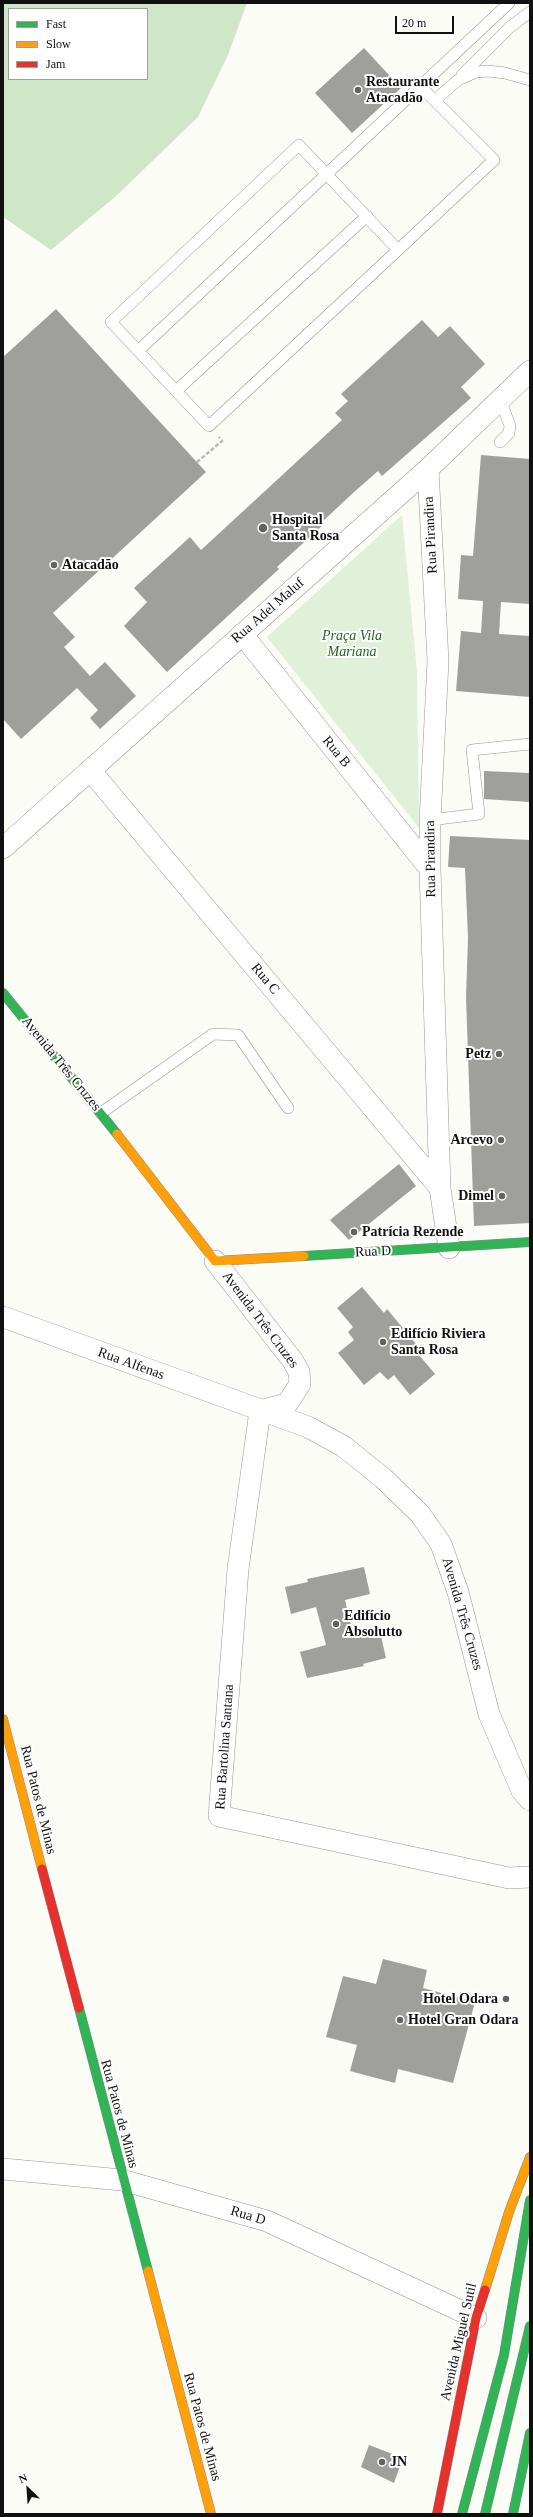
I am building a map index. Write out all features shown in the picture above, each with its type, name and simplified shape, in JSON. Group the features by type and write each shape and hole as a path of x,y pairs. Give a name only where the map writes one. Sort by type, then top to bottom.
{"main road":[{"name":"Avenida Três Cruzes","path":"3,993 101,1113 215,1261"},
{"name":"Rua D","path":"215,1261 530,1242"},
{"name":"Rua Patos de Minas","path":"3,1719 9,1768 122,2180 211,2514"},
{"name":"Avenida Miguel Sutil","path":"437,2514 476,2318 509,2212 530,2157"},
{"path":"462,2514 504,2354 530,2200"},
{"path":"485,2514 530,2326"},
{"path":"513,2514 530,2433"}],"street":[{"name":"Rua Adel Maluf","path":"3,848 428,469 530,371"},
{"name":"Rua Pirandira","path":"428,469 438,661 430,820 430,869 440,1188 449,1248"},
{"name":"Rua B","path":"242,634 430,869"},
{"name":"Rua C","path":"90,770 440,1188"},
{"name":"Avenida Três Cruzes","path":"215,1261 293,1361 299,1372 300,1384 287,1404 260,1411"},
{"name":"Rua Alfenas","path":"3,1317 260,1411"},
{"name":"Avenida Três Cruzes","path":"260,1411 308,1427 343,1446 384,1478 420,1514 433,1532 441,1544 458,1592 489,1714 522,1791 530,1800"},
{"name":"Rua Bartolina Santana","path":"260,1411 238,1569 219,1816 509,1878 530,1877"},
{"name":"Rua D","path":"3,2169 122,2180 267,2221 476,2318"}],"lane":[{"path":"138,351 509,3"},
{"path":"435,100 458,80 476,68 520,18 530,12"},
{"path":"466,43 476,68"},
{"path":"476,68 505,73 530,80"},
{"path":"398,250 299,145 111,322 210,426 398,250 494,160 420,86"},
{"path":"176,391 367,216"},
{"path":"500,399 510,426 509,433 500,442"},
{"path":"430,820 479,814 472,750 530,744"},
{"path":"101,1113 213,1034 238,1035 288,1108"}],"path":[{"path":"197,462 222,441 210,426"}],"green space":[{"path":"3,3 247,3 228,55 198,117 115,197 51,250 3,217"},
{"name":"Praça Vila Mariana","path":"402,515 417,672 419,828 267,637"}],"building":[{"name":"Restaurante Atacadão","path":"364,48 401,88 352,133 315,93"},
{"name":"Atacadão","path":"56,309 206,472 53,613 75,637 64,647 90,676 105,662 136,696 100,729 90,718 98,710 77,688 21,739 3,719 3,357"},
{"path":"422,320 438,337 450,326 485,364 461,387 471,398 382,476 378,471 353,493 322,522 324,524 277,567 279,569 167,672 124,626 147,602 134,588 190,537 201,550 342,420 335,413 348,401 341,394"},
{"path":"481,455 530,459 530,604 501,602 499,634 530,636 530,697 456,691 461,631 481,633 483,601 458,599 461,555 473,556"},
{"path":"484,771 530,773 530,802 484,799"},
{"path":"450,836 530,840 530,1223 474,1226 466,997 468,938 465,868 448,867"},
{"path":"399,1164 416,1186 349,1240 330,1220"},
{"name":"Edifício Riviera Santa Rosa","path":"362,1287 384,1313 387,1309 417,1345 413,1348 435,1374 410,1395 394,1375 388,1380 380,1372 364,1385 338,1353 354,1340 348,1332 353,1327 337,1308"},
{"name":"Edifício Absolutto","path":"364,1567 370,1594 345,1600 354,1638 380,1632 386,1658 363,1664 364,1666 307,1678 300,1652 326,1645 316,1607 291,1614 285,1587 308,1582 307,1579"},
{"name":"Hotel Gran Odara","path":"383,1959 427,1970 423,1988 475,2002 453,2083 398,2069 395,2083 350,2071 357,2045 326,2037 343,1976 376,1984"},
{"name":"JN","path":"369,2445 403,2458 394,2483 361,2467"}],"traffic: fast":[{"path":"3,993 117,1134"},
{"path":"304,1256 530,1242"},
{"path":"79,2008 148,2271"},
{"path":"462,2514 504,2355 530,2200"},
{"path":"485,2514 530,2326"},
{"path":"513,2514 530,2433"}],"traffic: slow":[{"path":"117,1134 215,1261 304,1256"},
{"path":"3,1719 42,1869"},
{"path":"485,2290 509,2212 530,2157"},
{"path":"148,2271 211,2514"}],"traffic: jam":[{"path":"42,1869 79,2008"},
{"path":"437,2514 476,2318 485,2290"}],"place":[{"name":"Restaurante Atacadão","path":"358,90"},
{"name":"Hospital Santa Rosa","path":"263,528"},
{"name":"Atacadão","path":"54,565"},
{"name":"Petz","path":"499,1054"},
{"name":"Arcevo","path":"501,1140"},
{"name":"Dimel","path":"502,1196"},
{"name":"Patrícia Rezende","path":"354,1232"},
{"name":"Edifício Riviera Santa Rosa","path":"383,1342"},
{"name":"Edifício Absolutto","path":"336,1624"},
{"name":"Hotel Odara","path":"506,1999"},
{"name":"Hotel Gran Odara","path":"400,2020"},
{"name":"JN","path":"382,2462"}]}
